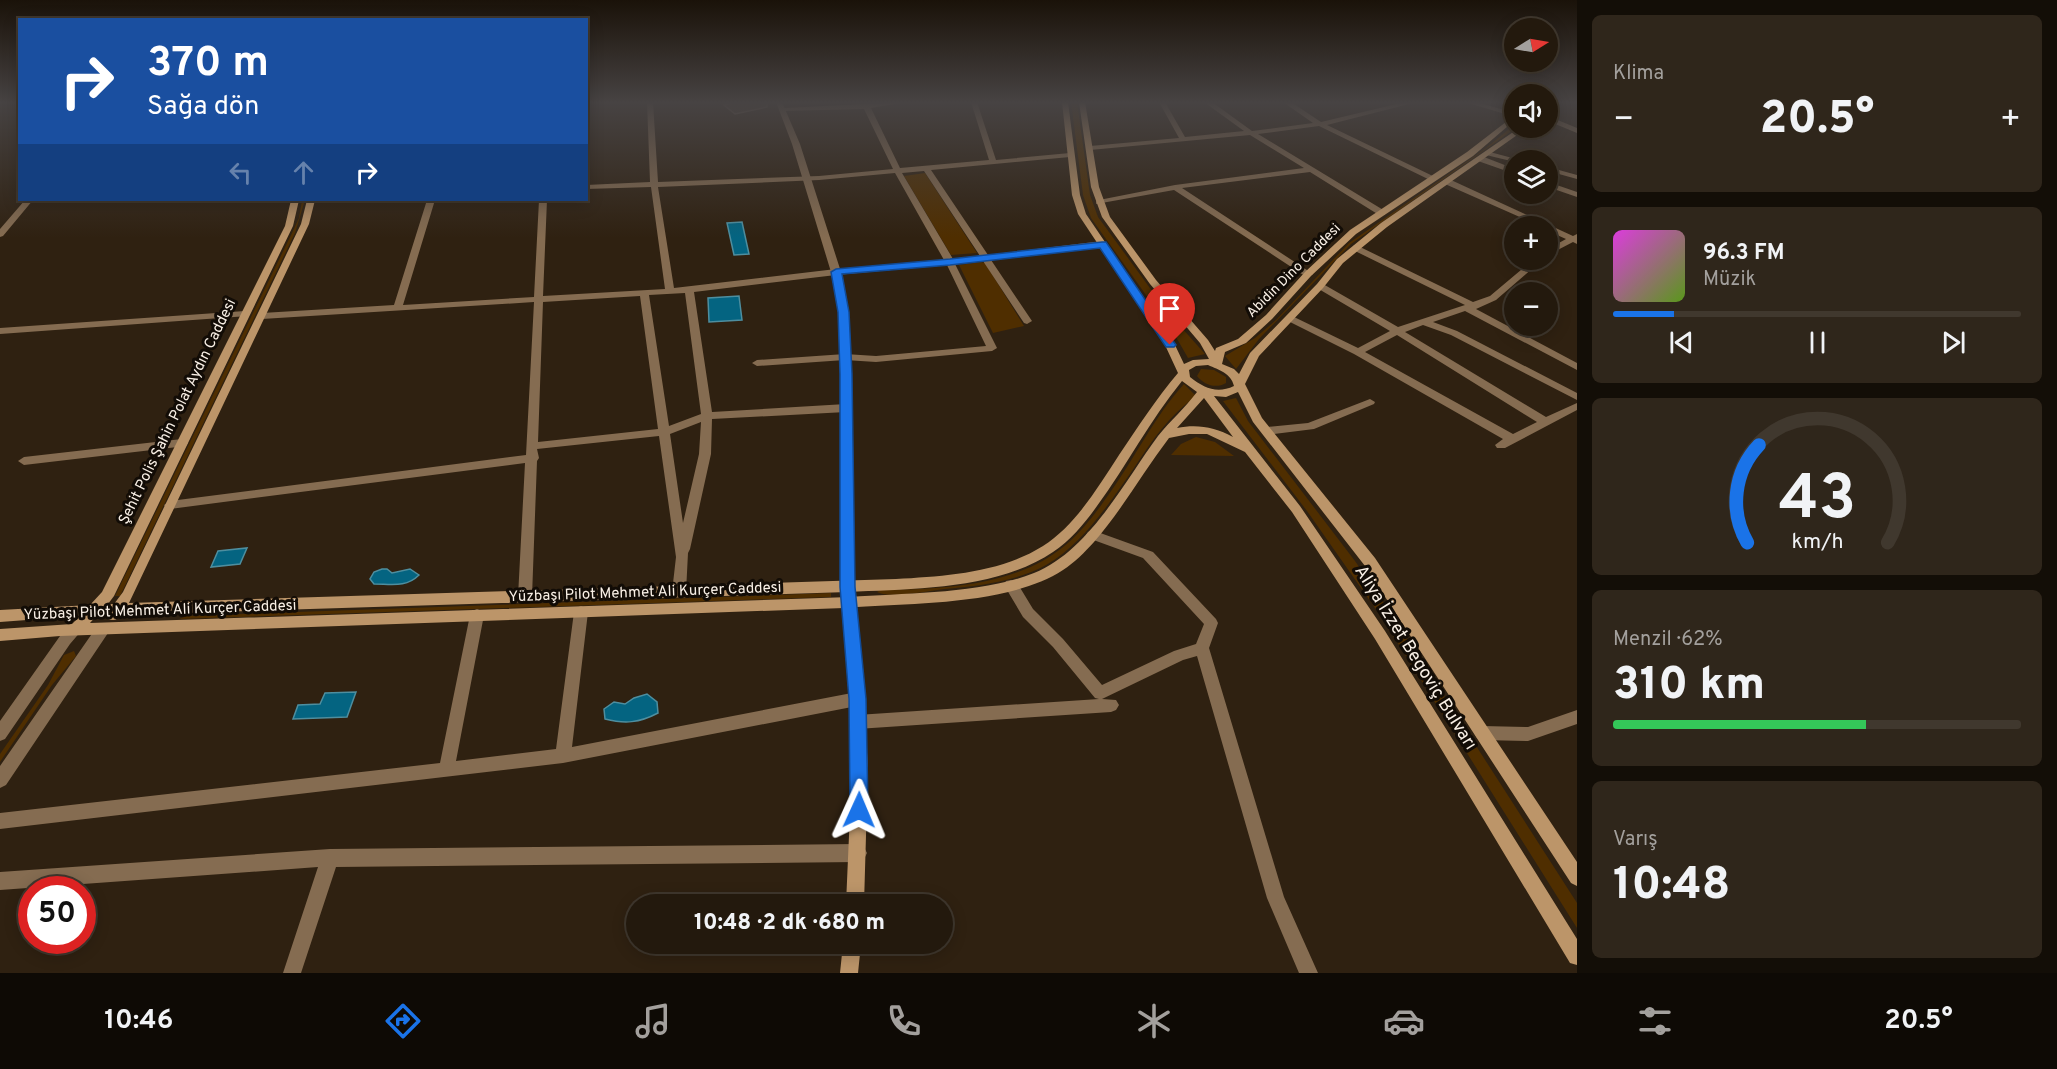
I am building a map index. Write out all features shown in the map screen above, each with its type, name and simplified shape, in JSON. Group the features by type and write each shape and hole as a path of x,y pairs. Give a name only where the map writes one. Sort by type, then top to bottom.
{"main road":[{"path":"1069,147 1076,195 1082,214 1170,345 1184,373"},
{"name":"Abidin Dino Caddesi","path":"1216,364 1220,350 1242,341 1353,232 1477,147"},
{"name":"Abidin Dino Caddesi","path":"1239,383 1254,355 1320,286 1340,261 1384,225 1497,147"},
{"path":"1090,148 1099,202 1106,217 1153,282 1204,342 1216,364"},
{"name":"Şehit Polis Şahin Polat Aydın Caddesi","path":"75,630 107,596 289,226 295,201"},
{"path":"103,629 128,595 305,224 311,201"},
{"path":"1184,373 1187,366 1193,363 1216,364 1230,371 1239,383 1233,392 1226,394 1204,391"},
{"name":"Aliya İzzet Begoviç Bulvarı","path":"1184,373 1190,384 1204,391 1296,509 1380,634 1577,956"},
{"name":"Yüzbaşı Pilot Mehmet Ali Kurçer Caddesi","path":"0,616 93,610 679,592 849,595 970,577 1010,568 1042,554 1064,536 1090,506 1160,400 1184,373"},
{"name":"Aliya İzzet Begoviç Bulvarı","path":"1239,383 1245,399 1267,431 1370,562 1577,877"},
{"name":"Yüzbaşı Pilot Mehmet Ali Kurçer Caddesi","path":"0,635 75,630 581,612 849,595 972,592 1011,585 1032,579 1059,566 1092,535 1114,510 1164,436 1204,391"},
{"path":"1164,436 1188,429 1207,429 1227,437 1251,452"},
{"path":"849,595 858,699 860,767 856,894"},
{"path":"849,973 851,954"}],"street":[{"path":"652,147 654,184 669,291"},
{"path":"796,147 836,272 843,312 849,595"},
{"path":"757,363 845,357 876,359 992,348 950,262 898,172 887,147"},
{"path":"988,147 993,162"},
{"path":"1090,148 1096,147"},
{"path":"1274,147 1382,213"},
{"path":"1369,147 1433,178"},
{"path":"588,187 898,172 1070,155"},
{"path":"1485,156 1504,158"},
{"path":"1485,156 1504,166"},
{"path":"927,169 1027,321"},
{"path":"1099,202 1175,187 1310,170"},
{"path":"1558,172 1577,177"},
{"path":"1448,182 1523,216"},
{"path":"1175,187 1308,274"},
{"path":"1558,188 1577,195"},
{"path":"0,234 28,201"},
{"path":"398,307 431,201"},
{"path":"525,597 543,201"},
{"path":"1558,232 1576,239"},
{"path":"1558,247 1576,239"},
{"path":"262,316 689,290 1102,244"},
{"path":"1356,248 1471,307 1577,367"},
{"path":"1358,352 1397,331 1493,298 1526,270"},
{"path":"1320,286 1545,422"},
{"path":"679,592 682,557 705,454 707,416 689,290"},
{"path":"644,292 682,557"},
{"path":"0,331 245,314"},
{"path":"1289,318 1358,352 1507,442 1577,406"},
{"path":"1424,322 1454,333 1577,398"},
{"path":"1267,431 1310,426 1370,402"},
{"path":"170,505 664,432 707,416 846,408"},
{"path":"24,461 182,443"},
{"path":"1092,535 1148,555 1211,623 1202,648 1276,898 1309,973"},
{"path":"857,722 1110,705 1058,643 1028,613 1011,585"},
{"path":"563,756 581,612"},
{"path":"446,771 477,615"},
{"path":"0,780 103,629"},
{"path":"0,734 64,640 75,630"},
{"path":"1100,693 1179,655 1202,648"},
{"path":"0,821 563,756 858,699"},
{"path":"1482,733 1528,734 1577,717"},
{"path":"0,881 330,858 858,853"},
{"path":"292,973 330,858"}],"shaded area":[{"path":"1077,147 1083,147 1090,195 1098,217 1166,310 1205,354 1188,358 1176,337 1091,218 1083,195"},
{"path":"1488,147 1351,244 1259,339 1236,369 1225,356 1255,338 1276,320 1349,243"},
{"path":"925,173 977,253 951,255 904,176"},
{"path":"302,201 305,201 295,233 120,596 115,596 292,233 299,218"},
{"path":"985,263 1024,326 993,333 959,265"},
{"path":"1201,369 1214,370 1226,377 1226,383 1218,386 1207,384 1197,376"},
{"path":"1184,384 1196,396 1162,429 1084,534 1046,565 1022,576 996,582 909,594 891,595 877,592 978,583 1026,569 1048,558 1074,538 1085,526 1163,410"},
{"path":"1236,398 1248,421 1355,561 1392,615 1577,903 1577,928 1382,618 1307,511 1223,401"},
{"path":"1196,437 1215,442 1234,456 1171,455 1181,444"},
{"path":"831,593 831,597 179,619 187,616"},
{"path":"74,651 76,656 52,685 0,762 0,754 48,685 64,655"}],"water":[{"path":"742,222 749,254 734,255 727,223"},
{"path":"739,296 742,320 709,322 708,298"},
{"path":"247,548 240,564 211,567 218,551"},
{"path":"387,569 392,573 410,569 419,575 404,584 374,584 370,579 374,572"},
{"path":"356,692 347,717 293,719 298,705 320,704 325,693"},
{"path":"647,694 657,702 658,713 632,722 605,719 604,709 614,702 625,704"}],"route":[{"path":"859,810 858,699 848,587 846,374 843,312 836,272 950,262 1102,244 1170,345"}]}
